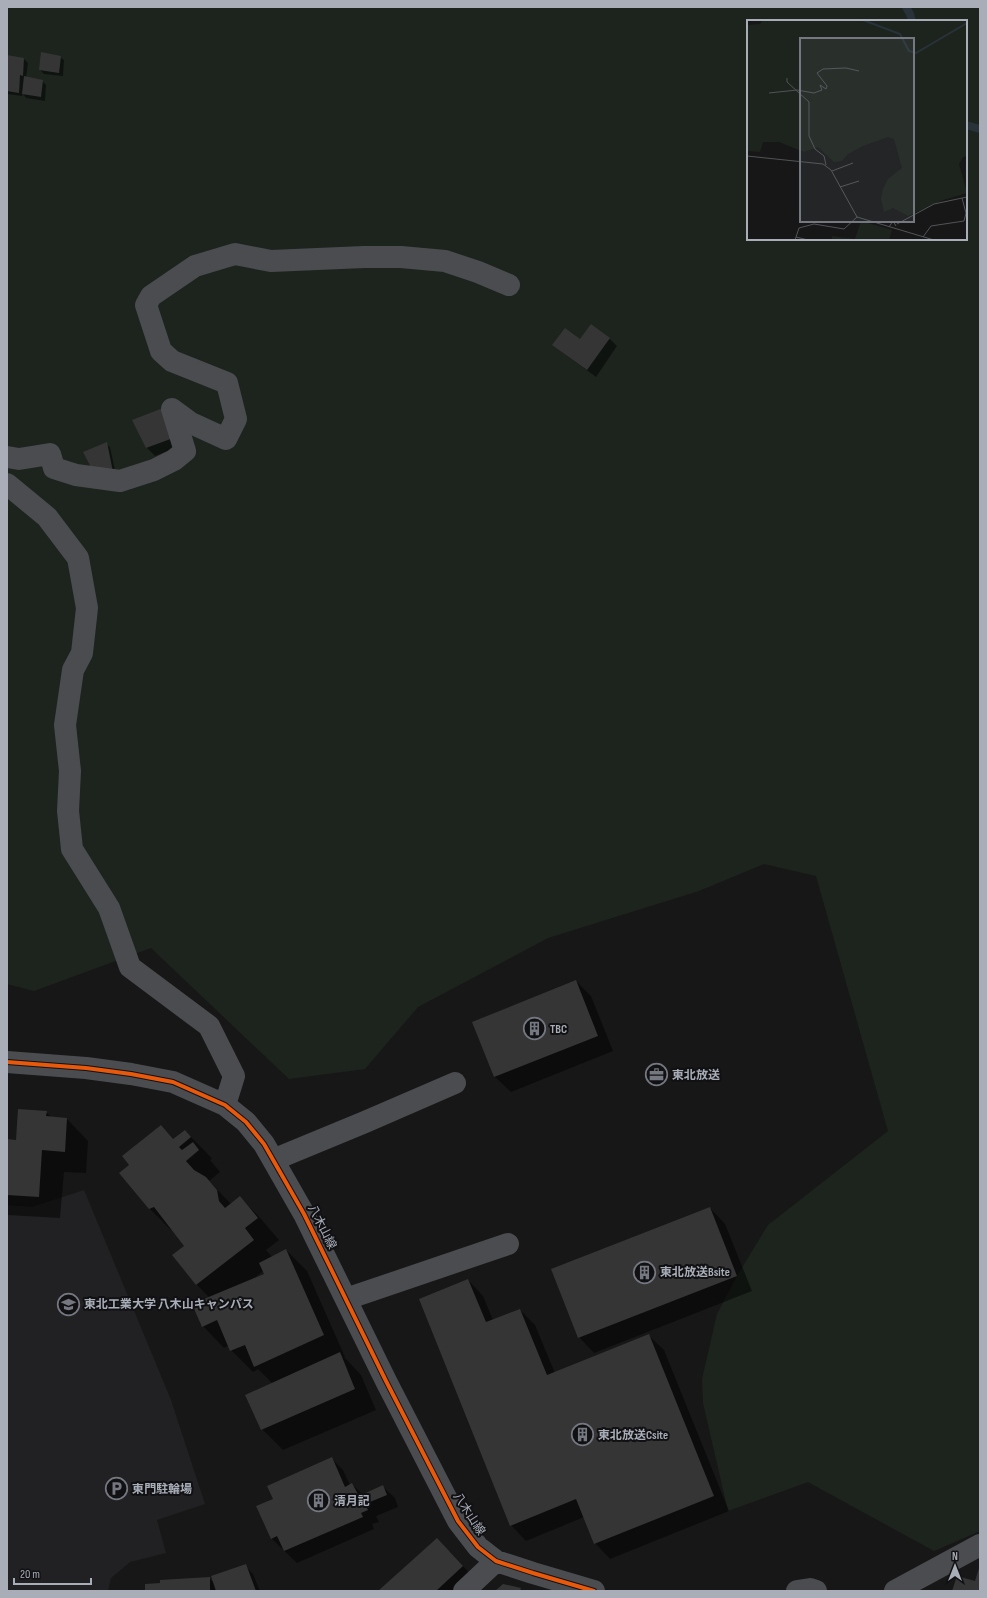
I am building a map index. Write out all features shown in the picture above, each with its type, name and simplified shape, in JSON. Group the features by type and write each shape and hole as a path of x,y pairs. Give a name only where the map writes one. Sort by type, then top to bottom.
{"street":[{"path":"7,457 19,459 50,454 54,468 76,475 120,481 154,470 174,460 185,451 172,409 191,423 226,439 236,419 227,383 172,361 161,351 146,305 152,296 195,266 235,254 271,261 364,256 402,256 445,261 478,272 509,285"},
{"path":"7,484 47,517 78,558 87,608 82,653 73,670 65,725 70,771 68,811 72,849 109,908 130,967 209,1026 234,1076 225,1105"},
{"name":"八木山線","path":"7,1062 86,1068 166,1081 200,1093 225,1105 246,1122 264,1144 304,1214 458,1521 478,1547 496,1561 594,1591"},
{"path":"273,1160 455,1083"},
{"path":"346,1299 508,1244"},
{"path":"895,1591 980,1545"},
{"path":"464,1591 496,1561"},
{"path":"797,1591 810,1589 816,1591"}],"shaded area":[{"path":"7,7 980,7 980,1531 934,1551 808,1482 728,1511 703,1403 702,1379 717,1314 737,1276 768,1225 888,1131 816,876 764,864 699,891 548,938 418,1007 365,1069 289,1079 151,948 34,991 7,984"},
{"name":"東北工業大学 八木山キャンパス","path":"84,1190 171,1400 205,1504 157,1520 166,1553 130,1562 111,1578 108,1591 7,1591 7,1205 32,1207"}],"building":[{"path":"41,52 61,56 59,73 39,70"},
{"path":"7,55 24,58 23,76 20,75 19,93 7,91"},
{"path":"24,76 43,80 41,97 22,94"},
{"path":"591,324 610,338 587,370 552,345 565,328 580,339"},
{"path":"163,408 176,437 146,448 132,420"},
{"path":"107,442 113,472 96,477 83,452"},
{"name":"TBC","path":"576,980 598,1036 494,1077 472,1022"},
{"path":"18,1109 47,1111 46,1116 67,1118 65,1152 42,1150 39,1197 7,1195 7,1139 16,1140"},
{"path":"161,1125 173,1139 185,1130 191,1137 179,1147 182,1150 193,1142 199,1150 186,1161 194,1170 206,1177 217,1190 219,1201 225,1208 240,1196 258,1218 245,1228 254,1240 196,1285 172,1255 184,1246 154,1207 149,1209 119,1173 129,1165 122,1156"},
{"name":"東北放送Bsite","path":"710,1207 737,1276 578,1338 551,1269"},
{"path":"286,1249 324,1335 254,1367 245,1345 230,1351 217,1320 202,1327 192,1304 264,1274 259,1263"},
{"name":"東北放送Csite","path":"468,1279 486,1322 520,1309 547,1375 649,1334 714,1496 594,1544 576,1499 510,1526 419,1299"},
{"path":"340,1352 355,1389 261,1430 245,1395"},
{"name":"清月記","path":"332,1457 345,1487 352,1483 359,1496 383,1485 387,1495 365,1504 368,1510 361,1513 363,1517 284,1551 277,1536 271,1539 256,1506 273,1499 267,1486"},
{"path":"437,1538 463,1566 436,1591 378,1591"},
{"path":"246,1564 256,1591 216,1591 211,1576"},
{"path":"980,1565 980,1591 952,1591 957,1576 975,1581"},
{"path":"210,1577 210,1591 145,1591 145,1584 160,1583 160,1580"},
{"path":"503,1584 521,1588 520,1591 495,1591"}],"waterway":[{"path":"906,7 912,20"},
{"path":"967,125 980,129"}],"cycle path":[{"path":"7,1062 86,1068 131,1074 173,1082 225,1105 246,1122 264,1144 304,1214 386,1381 458,1521 478,1547 496,1561 594,1591"}],"place":[{"name":"TBC","path":"535,1029"},
{"name":"東北放送","path":"656,1075"},
{"name":"東北放送Bsite","path":"644,1272"},
{"name":"東北工業大学 八木山キャンパス","path":"69,1304"},
{"name":"東北放送Csite","path":"582,1435"},
{"name":"東門駐輪場","path":"117,1489"},
{"name":"清月記","path":"319,1501"}]}
